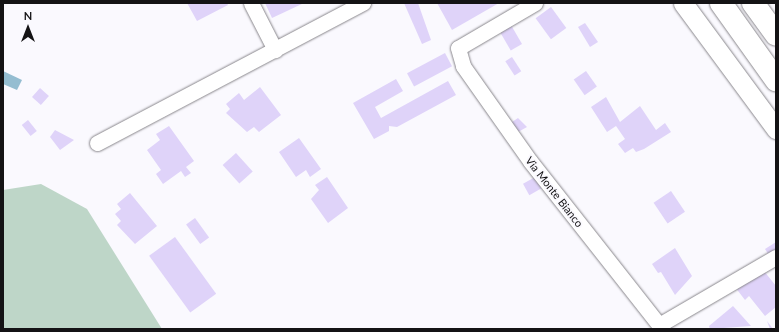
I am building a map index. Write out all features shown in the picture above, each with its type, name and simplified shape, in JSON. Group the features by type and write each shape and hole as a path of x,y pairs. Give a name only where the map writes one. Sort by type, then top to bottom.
{"highway":[{"path":"721,3 776,80"},
{"path":"753,3 776,35"}],"street":[{"path":"251,3 275,50"},
{"path":"97,143 363,3"},
{"name":"Via Monte Bianco","path":"535,3 458,48 463,66 530,161 660,327"},
{"path":"683,3 776,129"},
{"path":"660,327 776,257"}],"green space":[{"path":"41,184 87,209 162,329 3,329 3,190"}],"water":[{"path":"3,71 22,80 17,90 3,84"}],"building":[{"path":"187,3 227,3 228,5 197,21"},
{"path":"265,3 304,3 272,18"},
{"path":"404,3 418,3 431,40 422,44"},
{"path":"437,3 499,3 452,30"},
{"path":"551,7 566,28 551,39 536,18"},
{"path":"585,23 598,42 590,47 578,27"},
{"path":"511,25 522,44 511,51 500,32"},
{"path":"445,53 452,66 414,86 407,73"},
{"path":"512,57 521,71 515,76 505,61"},
{"path":"586,71 597,87 585,95 574,80"},
{"path":"396,79 403,91 375,107 381,118 448,81 456,95 397,127 389,126 389,131 374,139 353,103"},
{"path":"260,87 281,115 259,132 254,127 247,132 226,113 230,109 226,104 239,93 244,100"},
{"path":"40,88 49,96 41,105 32,97"},
{"path":"606,97 620,122 640,106 656,130 665,123 671,132 644,149 636,152 633,148 625,153 618,144 625,139 616,126 607,132 591,107"},
{"path":"518,118 527,127 518,132 512,122"},
{"path":"28,120 37,131 31,136 22,125"},
{"path":"169,126 194,161 186,167 191,173 185,177 181,171 163,184 156,174 161,170 147,150 160,140 156,134"},
{"path":"55,130 74,140 60,150 50,137"},
{"path":"299,138 321,169 310,177 306,170 296,177 279,152"},
{"path":"236,153 253,172 239,184 223,165"},
{"path":"537,176 543,187 529,195 523,184"},
{"path":"327,177 348,208 328,223 311,199 319,190 315,185"},
{"path":"671,191 685,212 668,223 654,203"},
{"path":"130,193 157,226 135,244 117,225 121,221 115,214 121,209 117,204"},
{"path":"195,218 209,237 200,244 186,224"},
{"path":"175,237 216,294 190,312 149,256"},
{"path":"776,242 776,254 770,257 765,249"},
{"path":"675,248 692,276 675,295 661,272 658,273 652,264"},
{"path":"764,271 776,286 776,307 765,316 749,296 745,300 735,287"},
{"path":"733,306 751,326 710,329 709,326"},
{"path":"767,321 773,329 770,329"}]}
